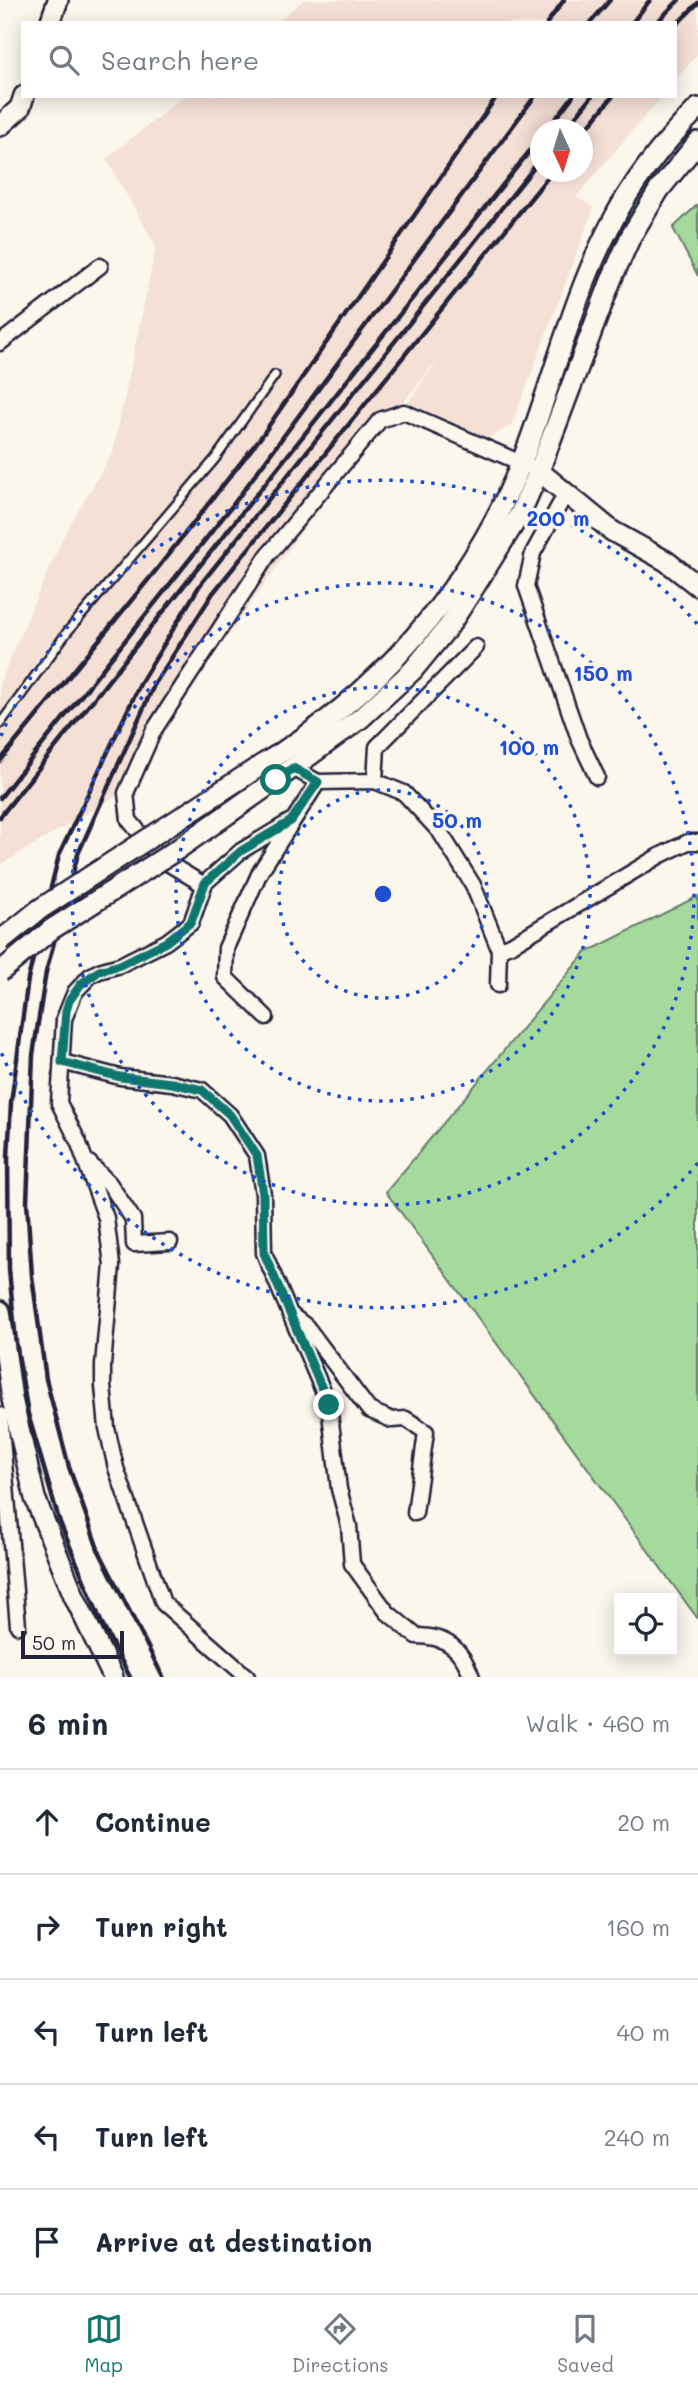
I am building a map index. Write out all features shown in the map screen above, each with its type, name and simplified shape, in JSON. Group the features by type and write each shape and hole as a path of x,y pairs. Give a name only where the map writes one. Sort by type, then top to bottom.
{"main road":[{"path":"51,21 58,0"},
{"path":"0,126 20,108 23,98"},
{"path":"0,941 40,909 300,741 345,706 393,662 414,637 467,567 494,522 521,463 590,269 610,225 652,159 698,108"},
{"path":"0,972 52,929 178,849 293,768 360,718 413,670 449,626 520,514 621,257 659,190 698,142"},
{"path":"539,471 612,531 666,561 698,586"},
{"path":"0,1311 12,1399 35,1497 74,1596 113,1677"}],"street":[{"path":"0,342 100,266"},
{"path":"204,885 161,859 129,820 126,793 154,730 268,555 380,420 404,412 539,471"},
{"path":"566,493 533,553 526,586 579,740 597,777"},
{"path":"375,781 377,747 476,646"},
{"path":"293,768 318,782 375,781 404,793 440,832 473,886 499,949 498,985"},
{"path":"266,1017 225,978 226,948 260,872 318,782"},
{"path":"247,1677 163,1603 116,1468 107,1428 103,1386 112,1265 106,1218 85,1159 59,1102 64,1019 69,1001 81,984 99,971 120,965 175,936 191,922 204,885 241,851 291,821"},
{"path":"499,949 511,946 659,856 688,842 698,842"},
{"path":"62,1062 120,1077 172,1083 202,1090 230,1115 257,1156 263,1194 264,1253 329,1405 339,1489 349,1526 352,1564 387,1612 416,1636 436,1636 452,1645 466,1660 472,1677"},
{"path":"85,1159 109,1183 134,1219 134,1244 170,1242"},
{"path":"289,1313 306,1326 369,1410 392,1420 406,1419 426,1432 415,1513"},
{"path":"0,1415 18,1626"}],"lane":[{"path":"0,724 68,631 215,459 275,375"}],"shaded area":[{"path":"304,0 698,0 698,54 677,78 677,21 278,21"},
{"path":"182,98 660,98 593,177 593,119 530,119 530,182 589,182 576,197 594,207 512,425 487,439 408,403 440,356 301,532 116,796 0,865 0,682 63,537 113,452 156,246 106,159"}],"green space":[{"path":"698,204 698,276 673,228"},
{"path":"698,896 698,1619 386,1192 585,953"}],"railway":[{"path":"548,21 564,0"},
{"path":"592,21 610,0"},
{"path":"634,21 650,0"},
{"path":"658,21 679,0"},
{"path":"677,24 698,3"},
{"path":"0,761 261,437 496,98"},
{"path":"0,798 232,506 534,98"},
{"path":"555,119 571,98"},
{"path":"574,119 590,98"},
{"path":"593,121 611,98"},
{"path":"0,817 530,151"},
{"path":"130,1677 103,1626 59,1520 28,1414 16,1342 9,1270 8,1157 11,1103 28,979 59,855 141,682 200,585 530,172"},
{"path":"163,1677 98,1549 69,1467 46,1379 32,1276 27,1202 33,1055 46,972 78,854 154,685 213,593 544,182"}],"route":[{"path":"276,780 293,768 318,782 291,821 241,851 205,883 191,922 166,942 120,965 99,971 81,984 69,1001 66,1011 62,1062 120,1077 172,1083 202,1090 230,1115 257,1156 263,1194 264,1253 329,1405"}]}
